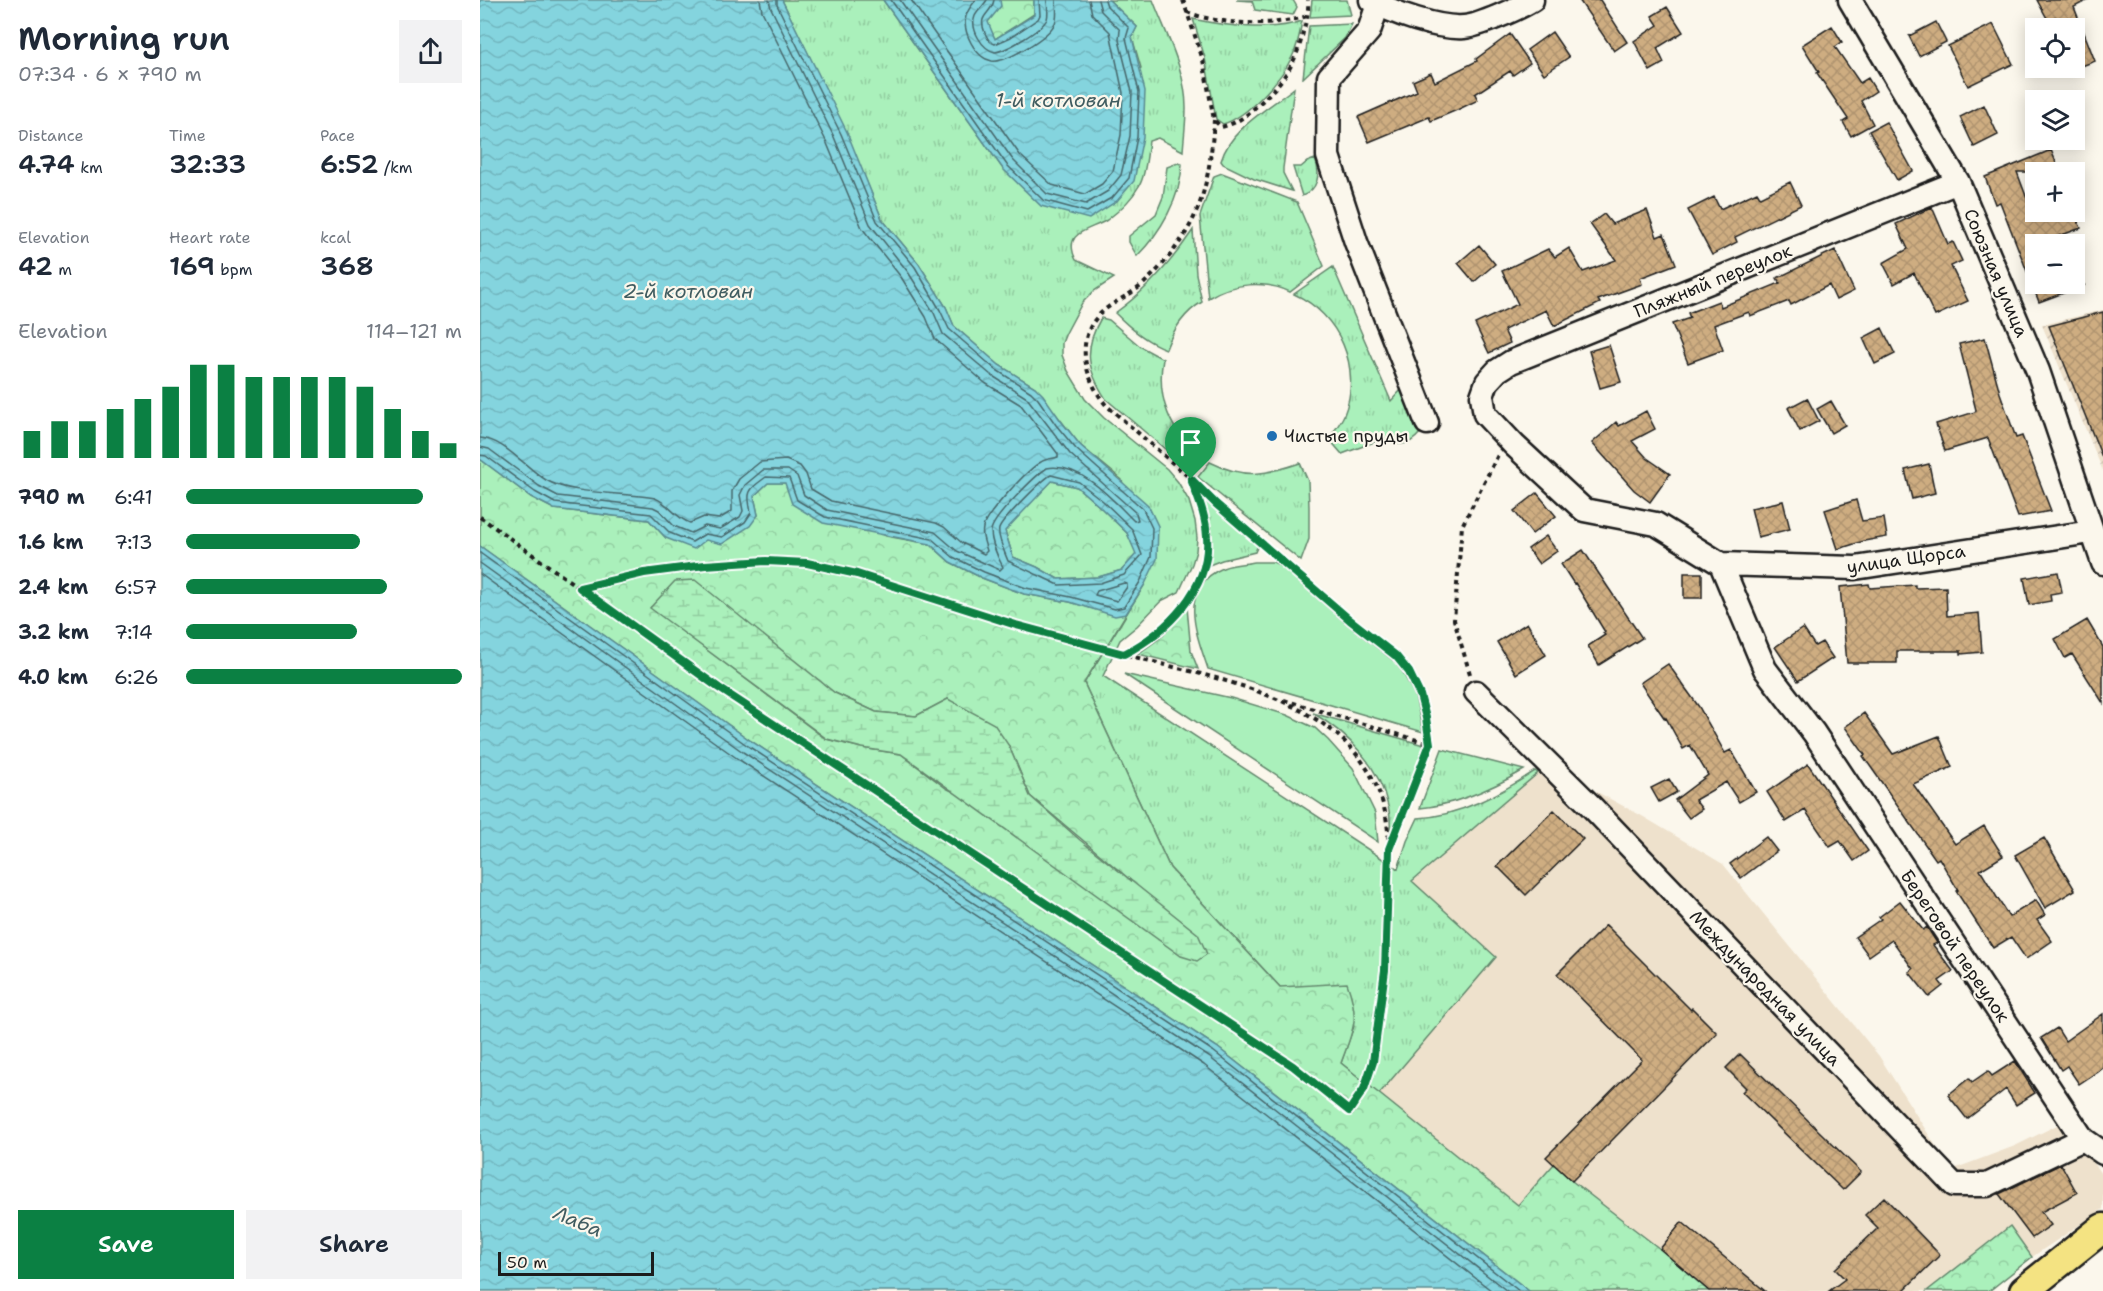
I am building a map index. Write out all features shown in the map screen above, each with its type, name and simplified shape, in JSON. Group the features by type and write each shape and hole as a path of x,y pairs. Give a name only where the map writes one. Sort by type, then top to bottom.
{"main road":[{"path":"2025,1291 2103,1228"}],"street":[{"path":"1427,423 1356,242 1328,156 1329,77 1369,31 1381,5 1427,21 1465,27 1519,9 1532,0"},
{"name":"Союзная улица","path":"1850,0 1958,182 2038,371 2103,563"},
{"name":"Пляжный переулок","path":"1482,396 1487,382 1497,371 1511,362 1958,182"},
{"name":"улица Щорса","path":"1482,396 1485,414 1584,510 1656,524 1721,564 1855,568 2091,532"},
{"name":"Береговой переулок","path":"1721,564 1765,669 1814,733 2083,1139 2103,1153"},
{"name":"Международная улица","path":"1476,692 1590,805 1954,1185 1987,1185 2083,1139"}],"path":[{"path":"1183,0 1203,60 1214,120 1209,173 1190,227 1168,258 1143,283 1101,313 1095,320 1087,335 1085,346 1087,368 1096,394 1106,405 1350,620 1396,656 1409,672 1420,695 1430,744 1389,849"},
{"path":"1214,120 1221,127 1235,123 1272,92 1288,74 1301,41 1308,0"},
{"path":"1187,12 1208,19 1238,22 1287,21 1307,16"},
{"path":"1476,692 1454,620 1462,526 1507,437"},
{"path":"1124,654 1173,619 1200,580 1206,560 1207,538 1205,519 1191,479"},
{"path":"480,517 719,688 1293,1066 1349,1111 1369,1077 1378,1030 1385,970 1389,849 1383,806 1376,786 1348,744 1327,725 1275,697"},
{"path":"580,588 644,573 694,566 766,561 807,563 867,577 1016,625 1229,682 1430,744"}],"shaded area":[{"path":"2103,310 2103,471 2042,325"},
{"path":"1552,761 1567,776 1642,816 1723,864 1879,1056 1951,1170 2015,1146 2063,1122 2103,1175 2103,1209 2032,1257 2010,1226 1927,1291 1709,1291 1554,1165 1518,1205 1379,1094 1495,957 1412,882"}],"green space":[{"path":"782,0 883,0 1003,169 1141,68 1132,37 1137,27 1109,0 1153,0 1183,80 1186,108 1183,151 1158,138 1149,141 1143,176 1133,196 1107,220 1080,233 1072,243 1076,260 1114,278 1094,291 1082,303 1062,343 1062,355 1068,371 1085,399 1104,418 1167,469 1178,482 1189,501 1197,538 1192,564 1179,592 1161,601 1120,640 1103,676 1398,869 1407,841 1418,818 1465,808 1494,795 1535,771 1538,773 1412,881 1496,957 1379,1094 1341,1063 1354,1026 1280,987 1170,868 1084,683 1145,584 1122,480 1080,445 1035,387 999,365 954,326 946,307 919,264 882,219 846,132"},
{"path":"1000,0 1034,0 1034,14 995,39 987,22 1000,6"},
{"path":"1236,0 1293,0 1297,7 1293,15 1255,10 1252,1"},
{"path":"1312,0 1347,0 1351,15 1310,17"},
{"path":"1193,19 1233,26 1263,27 1302,21 1294,53 1280,76 1252,106 1223,124 1216,119 1205,58"},
{"path":"1352,24 1345,38 1303,78 1309,26"},
{"path":"1294,88 1283,168 1283,173 1292,191 1254,179 1223,164 1221,161 1226,149 1241,129"},
{"path":"1315,159 1318,170 1317,181 1312,190 1302,196 1293,167 1301,167"},
{"path":"1182,164 1181,177 1168,214 1154,237 1137,256 1129,242 1129,236 1156,214 1163,197 1167,167"},
{"path":"1222,173 1297,202 1324,266 1290,292 1270,286 1248,285 1227,289 1208,298 1200,216 1214,176"},
{"path":"1193,230 1196,274 1202,302 1180,323 1166,349 1139,334 1115,313 1158,275"},
{"path":"1333,267 1391,401 1402,389 1420,433 1407,443 1397,444 1382,439 1342,454 1329,439 1341,422 1349,397 1351,379 1348,361 1335,329 1310,303 1294,294"},
{"path":"1101,318 1109,320 1141,347 1163,359 1162,387 1168,413 1181,436 1201,456 1191,471 1106,399 1091,369 1090,359 1092,340"},
{"path":"480,459 531,497 554,509 649,520 666,538 706,539 758,515 754,496 768,483 786,483 886,536 930,544 950,562 982,578 1024,594 1070,602 1115,615 1126,614 1084,683 1170,868 1280,987 1347,983 1353,1006 1354,1023 1341,1063 1518,1205 1554,1164 1709,1291 1529,1291 1217,1047 751,741 480,546","holes":["650,607 876,712 916,716 948,699 1009,746 1030,796 1134,883 946,788 901,754 826,739"]},
{"path":"1210,462 1244,473 1265,472 1300,463 1308,481 1309,507 1309,539 1301,561 1198,477"},
{"path":"1052,481 1077,487 1127,533 1137,554 1122,570 1099,577 1058,579 1013,557 1005,531"},
{"path":"1197,488 1205,500 1258,545 1255,552 1209,565 1210,525"},
{"path":"1255,562 1273,562 1282,566 1345,622 1394,661 1415,695 1423,732 1208,669 1195,626 1195,599 1200,587 1209,577 1223,568"},
{"path":"695,580 835,693 876,712 916,716 948,699 994,724 1009,746 1030,796 1080,840 1198,934 1207,954 1197,961 1181,956 901,754 862,748 827,739 650,608 675,581"},
{"path":"1187,607 1191,651 1198,669 1138,654 1160,638"},
{"path":"1124,674 1231,698 1287,715 1315,728 1353,768 1375,813 1378,842"},
{"path":"1313,713 1427,746 1391,839 1390,818 1384,791 1370,764 1350,741"},
{"path":"1442,749 1524,770 1474,795 1420,808"},
{"path":"2010,1226 2032,1257 1989,1291 1927,1291"}],"water":[{"name":"2-й котлован","path":"480,0 782,0 847,132 882,219 919,264 946,307 954,326 999,365 1035,387 1080,445 1148,505 1158,526 1157,559 1145,584 1126,614 1115,616 1070,602 1024,594 982,578 950,562 930,544 823,523 792,504 785,483 768,483 754,496 758,515 750,526 722,544 706,540 694,549 666,538 649,520 554,509 531,497 480,459","holes":["1052,481 1077,487 1127,533 1136,554 1122,570 1098,577 1058,579 1013,557 1005,531"]},
{"name":"1-й котлован","path":"883,0 1000,0 1001,6 988,22 995,39 1034,15 1034,0 1109,0 1137,27 1132,37 1145,91 1143,137 1134,181 1117,201 1089,219 1041,206 1003,169"},
{"name":"Лаба","path":"480,546 751,741 1217,1047 1529,1291 480,1291"}],"building":[{"path":"1579,0 1600,0 1627,42 1614,51"},
{"path":"2037,0 2088,0 2074,7 2078,18 2047,18"},
{"path":"1667,7 1683,32 1657,48 1664,63 1650,71 1634,41 1658,25 1652,16"},
{"path":"1936,22 1946,42 1919,56 1909,36"},
{"path":"1993,24 2013,64 1968,86 1948,46"},
{"path":"1832,26 1842,42 1835,47 1860,83 1868,78 1876,91 1861,101 1873,124 1851,136 1843,122 1848,119 1817,73 1819,72 1802,45"},
{"path":"1552,32 1569,57 1544,74 1527,50"},
{"path":"1510,34 1530,63 1513,75 1510,71 1475,94 1478,100 1431,121 1429,117 1369,142 1358,117 1417,91 1413,81 1431,73 1435,82 1477,61 1476,59"},
{"path":"2085,35 2095,61 2085,65"},
{"path":"1984,105 1998,135 1974,147 1960,117"},
{"path":"1886,122 1913,171 1897,180 1869,131"},
{"path":"2051,150 2056,162 2025,162 2025,172 2017,172 2025,193 2025,222 2078,222 2081,228 2064,234 2025,234 2025,266 2000,202 1995,204 1985,177"},
{"path":"1790,182 1801,205 1735,237 1737,242 1712,255 1688,210 1714,197 1720,209 1757,192 1760,197"},
{"path":"1932,207 1948,244 1953,242 1962,261 1951,266 1968,301 1935,316 1914,273 1894,284 1883,263 1908,249 1896,224"},
{"path":"1647,210 1657,237 1664,234 1676,264 1640,278 1642,284 1598,300 1600,303 1554,326 1546,310 1504,330 1510,343 1489,353 1475,324 1518,304 1502,271 1548,249 1555,257 1569,248 1583,272 1616,260 1590,224 1604,214 1612,224"},
{"path":"1479,245 1495,264 1474,282 1458,263"},
{"path":"1835,250 1854,291 1836,300 1829,285 1791,305 1789,301 1750,316 1749,312 1714,325 1723,350 1688,363 1672,324 1690,318 1688,313 1719,301 1721,307 1780,283 1777,278"},
{"path":"2036,294 2061,294 2039,302"},
{"path":"2103,312 2103,457 2102,457 2049,326"},
{"path":"1882,328 1895,354 1875,364 1863,338"},
{"path":"1985,338 2000,393 2016,438 2022,436 2051,511 2018,517 1988,438 1945,451 1936,424 1976,410 1959,344"},
{"path":"1609,345 1621,382 1600,388 1589,351"},
{"path":"1807,398 1819,421 1800,431 1788,408"},
{"path":"1831,401 1845,425 1831,433 1817,409"},
{"path":"1646,411 1655,429 1632,441 1647,458 1670,474 1650,502 1634,490 1592,443 1616,422 1619,426"},
{"path":"1929,464 1935,493 1912,499 1905,470"},
{"path":"1537,493 1556,516 1532,534 1514,511"},
{"path":"1856,500 1862,521 1884,518 1887,537 1838,549 1825,510"},
{"path":"1783,501 1790,529 1758,537 1751,508"},
{"path":"1546,536 1557,551 1539,564 1528,549"},
{"path":"1583,550 1642,638 1599,665 1588,646 1605,635 1603,633 1605,632 1561,564"},
{"path":"2058,572 2062,592 2050,594 2051,601 2029,605 2024,578"},
{"path":"1684,573 1702,573 1702,598 1684,598"},
{"path":"1869,584 1870,588 1915,585 1915,588 1946,587 1947,616 1979,613 1982,652 1961,654 1961,651 1897,651 1897,663 1847,663 1840,587"},
{"path":"2087,620 2103,647 2103,703 2072,654 2065,658 2055,639"},
{"path":"1527,623 1546,655 1516,674 1497,642"},
{"path":"1803,628 1815,646 1822,642 1833,658 1798,681 1775,647"},
{"path":"1668,664 1699,707 1725,753 1731,750 1756,792 1739,802 1726,782 1695,800 1702,809 1689,818 1675,800 1708,775 1690,745 1683,749 1666,718 1640,683"},
{"path":"1864,713 1893,754 1939,736 1952,767 1913,784 1955,844 1984,826 2003,856 1980,870 2009,917 2036,900 2045,915 2037,920 2052,941 2026,959 2011,937 1993,948 1956,891 1958,890 1939,858 1936,860 1845,727"},
{"path":"1808,764 1868,851 1854,861 1840,841 1830,847 1805,810 1786,822 1767,792"},
{"path":"1669,779 1677,792 1659,802 1651,788"},
{"path":"1554,810 1583,839 1526,895 1497,866"},
{"path":"1766,837 1777,851 1741,878 1730,864"},
{"path":"2044,838 2075,890 2045,908 2015,855"},
{"path":"1900,901 1923,930 1927,927 1937,943 1933,945 1953,971 1939,981 1943,986 1929,997 1909,972 1913,969 1892,940 1869,956 1855,937 1881,919 1879,917"},
{"path":"1606,925 1717,1033 1572,1181 1546,1157 1642,1060 1557,974"},
{"path":"2103,1014 2103,1068 2079,1084 2067,1066 2061,1070 2041,1038 2057,1028 2065,1041"},
{"path":"1740,1054 1861,1172 1843,1190 1742,1092 1746,1088 1726,1068"},
{"path":"2015,1061 2035,1093 2016,1105 2006,1089 1967,1119 1948,1095 1969,1078 1972,1082 1988,1071 1992,1076"},
{"path":"2061,1164 2077,1193 2041,1212 2051,1225 2032,1238 1999,1194"},
{"path":"1884,1197 1940,1255 1903,1291 1829,1291 1845,1279 1835,1269 1878,1228 1865,1215"},
{"path":"1682,1222 1765,1291 1709,1291 1660,1249"}],"place":[{"name":"Чистые пруды","path":"1272,436"}],"route":[{"path":"1191,479 1216,504 1350,620 1396,656 1409,672 1420,695 1426,718 1430,744 1389,849 1385,970 1373,1062 1364,1089 1349,1111 1293,1066 719,688 580,588 671,568 766,561 807,563 857,574 1016,625 1124,654 1137,647 1173,619 1200,580 1206,560 1207,538 1205,519 1191,479"}]}
